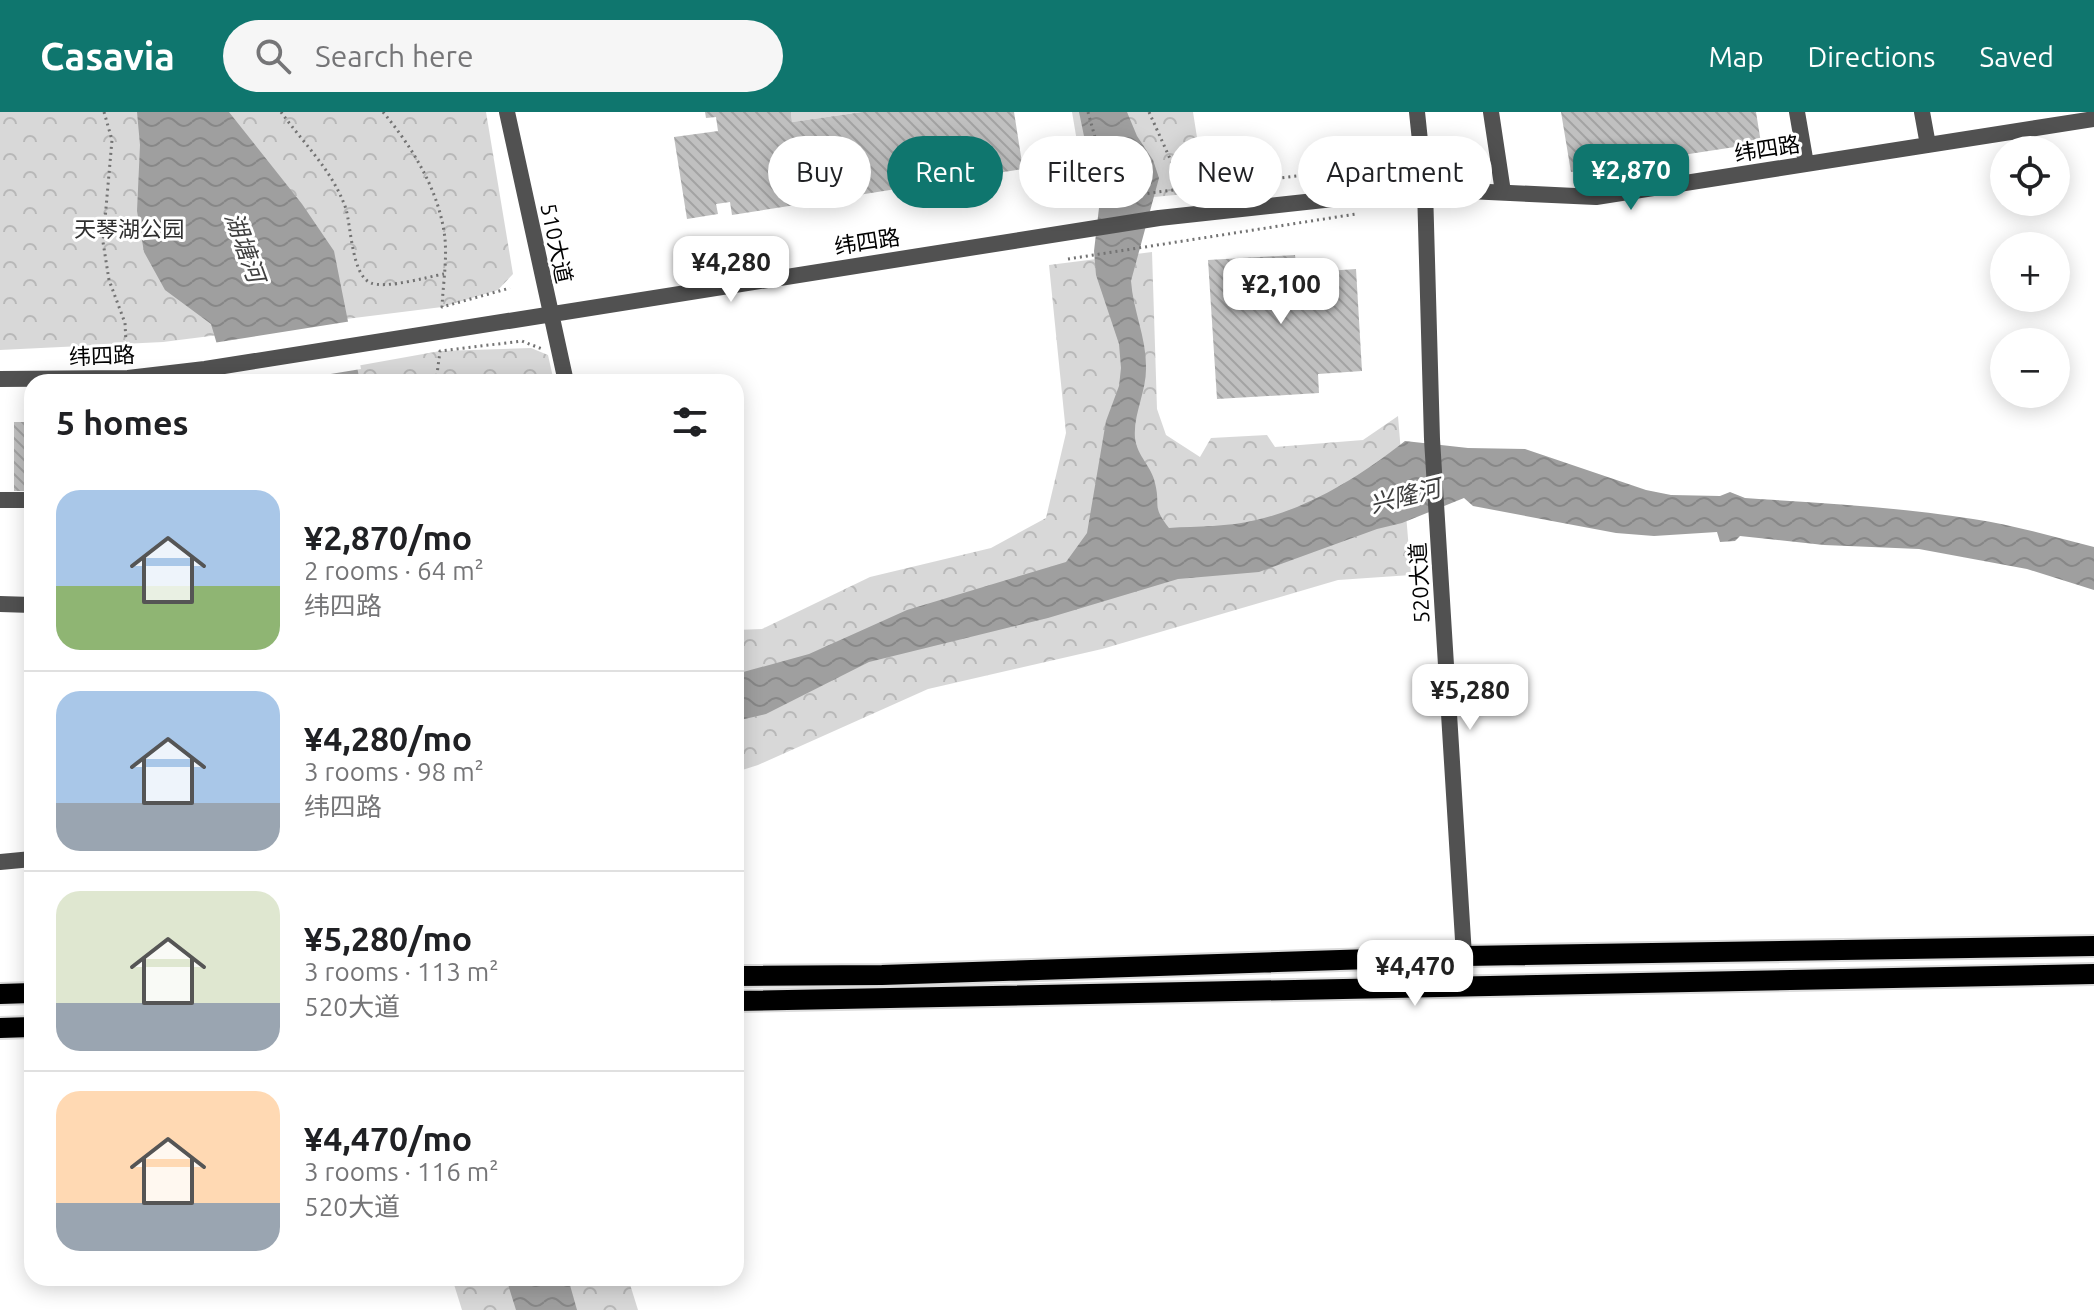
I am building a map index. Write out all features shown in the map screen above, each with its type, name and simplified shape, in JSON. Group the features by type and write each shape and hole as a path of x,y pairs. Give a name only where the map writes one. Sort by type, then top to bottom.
{"main road":[{"path":"744,976 882,975 1464,956 2094,946"},
{"path":"744,1001 2094,974"},
{"path":"0,994 24,993"},
{"path":"0,1028 24,1027"}],"street":[{"name":"510大道","path":"507,112 564,374"},
{"name":"520大道","path":"1417,112 1419,136"},
{"path":"1491,112 1503,192"},
{"path":"1922,112 1928,145"},
{"path":"1802,113 1806,164"},
{"name":"纬四路","path":"1492,192 1596,197 2094,119"},
{"name":"纬四路","path":"162,374 1159,218 1298,203"},
{"name":"520大道","path":"1426,208 1432,439 1464,956"},
{"name":"纬四路","path":"0,379 24,379"},
{"path":"0,500 24,500"},
{"path":"0,604 24,605"},
{"path":"0,862 24,860"}],"path":[{"path":"104,112 112,140 103,242 109,280 125,323 128,374"},
{"path":"281,112 326,169 346,209 355,259 364,279 373,284 444,274"},
{"path":"383,112 419,163 436,200 445,239 442,307 510,288"},
{"path":"1088,112 1098,148 1085,202 1169,191"},
{"path":"1149,112 1169,156"},
{"path":"1068,259 1364,213"},
{"path":"437,374 440,351 522,341 542,349"}],"green space":[{"name":"天琴湖公园","path":"0,112 486,112 513,274 498,290 442,307 163,342 0,350"},
{"path":"791,112 862,112 792,122"},
{"path":"1072,112 1193,112 1197,136 1169,136 1169,196 1153,197 1153,136 1076,136"},
{"path":"1152,252 1157,409 1166,435 1200,457 1211,438 1267,435 1275,447 1363,440 1398,416 1411,575 1338,580 1102,649 928,689 744,769 744,630 762,629 870,577 991,548 1046,518 1066,433 1049,265"},
{"path":"531,348 548,355 552,374 312,374 440,351"},
{"path":"454,1286 630,1286 638,1310 462,1310"}],"water":[{"name":"湖塘河","path":"137,112 229,112 302,204 334,251 358,374 226,374 211,324 165,290 144,252 137,211 140,145"},
{"path":"1079,112 1127,112 1137,136 1084,136"},
{"path":"1153,160 1159,178 1153,200"},
{"name":"兴隆河","path":"1099,208 1151,208 1131,281 1146,366 1135,438 1153,477 1158,510 1169,528 1224,525 1276,515 1316,499 1353,478 1405,441 1468,448 1525,449 1646,490 1671,495 1720,496 1730,492 1745,498 1945,515 2034,532 2094,547 2094,590 2027,569 1919,549 1824,545 1740,536 1735,541 1720,542 1717,532 1654,536 1616,533 1473,506 1464,498 1402,523 1377,529 1259,572 1178,579 1048,618 869,662 766,714 744,719 744,672 809,654 907,610 1066,562 1087,533 1106,421 1119,386 1121,368 1119,344 1096,275 1094,251"},
{"path":"508,1286 570,1286 577,1310 516,1310"}],"pier":[{"path":"352,321 361,369 331,374 222,374 213,343"}],"building":[{"path":"705,112 791,112 792,122 862,112 1014,112 1019,170 1003,172 1003,136 887,136 887,190 871,193 871,136 768,136 768,208 776,208 732,215 730,202 716,204 718,214 687,219 674,137 718,131 716,117 706,118"},
{"path":"1561,112 1756,112 1761,143 1571,172"},
{"path":"1295,255 1297,273 1356,269 1362,371 1318,374 1319,393 1217,399 1208,260"},
{"path":"14,422 24,422 24,491 14,491"}]}
